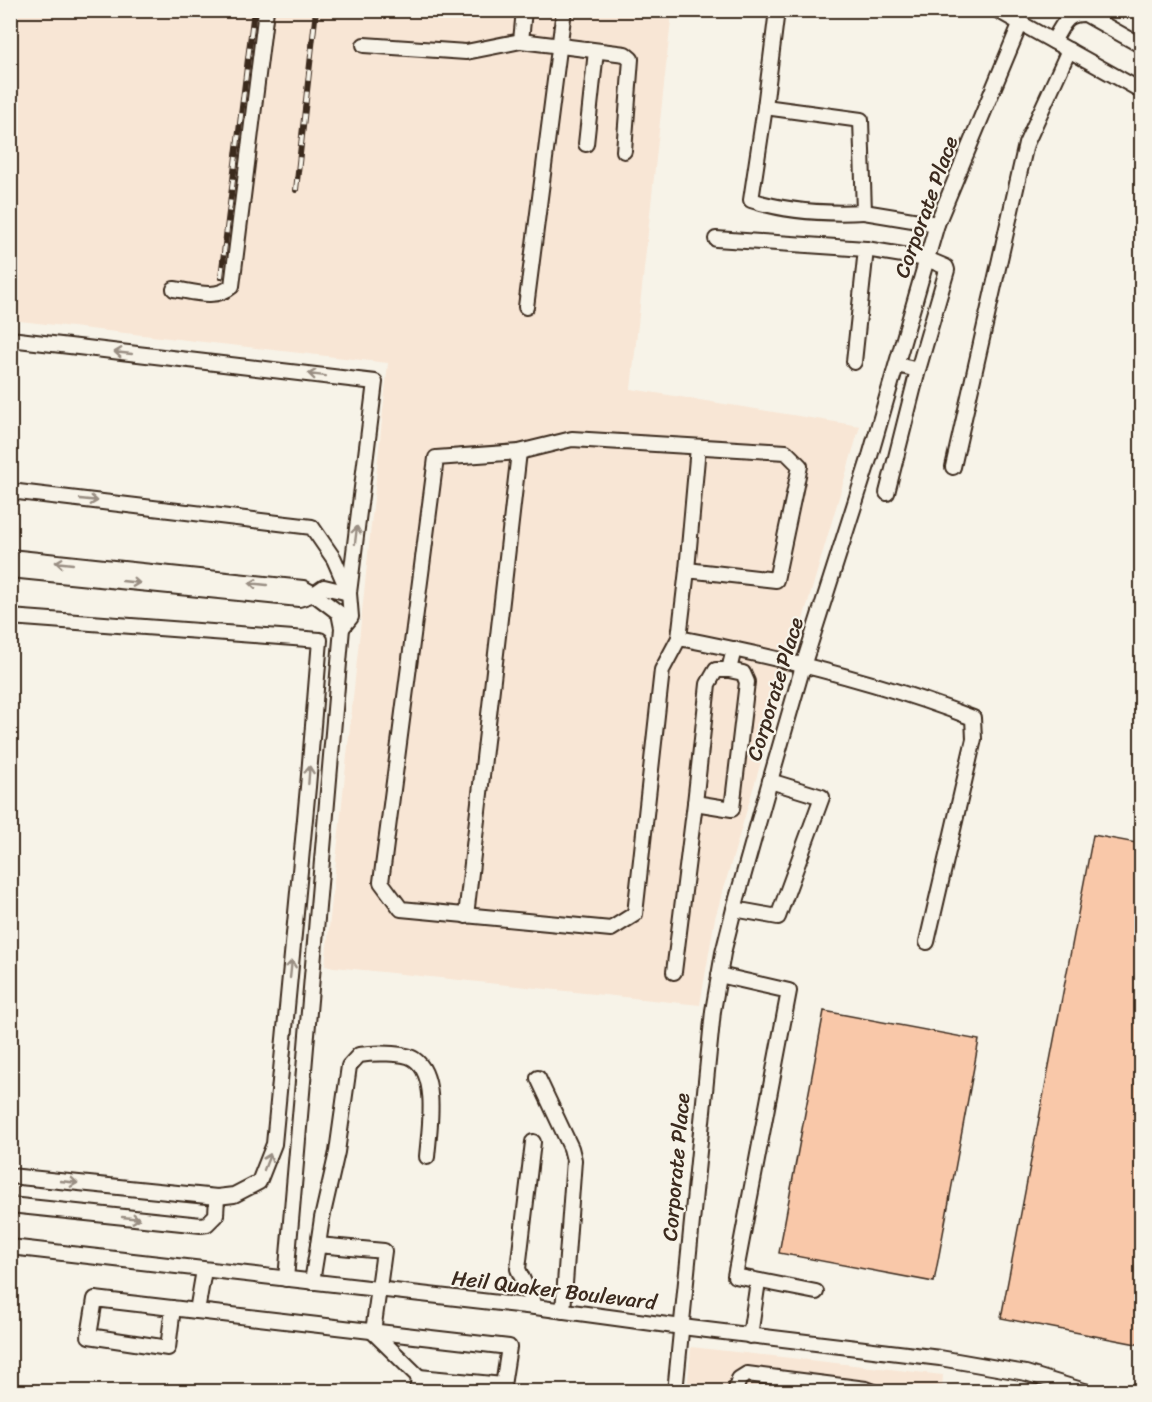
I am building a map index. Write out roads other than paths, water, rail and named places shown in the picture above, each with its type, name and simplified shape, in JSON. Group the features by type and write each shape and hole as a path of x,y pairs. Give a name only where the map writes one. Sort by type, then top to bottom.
{"street":[{"path":"174,289 216,295 232,286 266,10"},
{"path":"520,41 524,10"},
{"path":"526,307 564,10"},
{"path":"777,10 751,200 777,208 844,213 864,212 937,224"},
{"path":"997,10 1142,91"},
{"path":"1053,41 1069,16 1085,14 1142,46"},
{"name":"Corporate Place","path":"675,1392 707,1062 719,975 734,909 803,666 867,467 937,224 1021,22"},
{"path":"364,45 466,52 520,41 625,54 631,59 624,151"},
{"path":"953,467 1026,144 1069,50"},
{"path":"586,144 596,51"},
{"path":"765,107 861,120 864,212"},
{"path":"716,239 866,249 927,259 946,267 887,493"},
{"path":"854,362 866,249"},
{"path":"10,339 375,382 349,593 351,617 342,628"},
{"path":"897,365 918,370"},
{"path":"687,570 776,580 800,466 786,452 572,439 519,452 436,458 381,882 401,909 611,929 635,914 662,670 679,638 698,447"},
{"path":"465,916 519,452"},
{"path":"10,491 312,527 334,559 349,593"},
{"path":"10,557 303,588 315,594 339,613 342,628 286,1279"},
{"path":"10,570 299,599 315,594 324,587 349,593"},
{"path":"10,617 320,640 309,787 274,1144 259,1182 234,1195 217,1197 10,1176"},
{"path":"679,638 803,666 938,705 973,718 974,739 927,942"},
{"path":"729,670 734,649"},
{"path":"674,972 708,684 716,670 743,673 747,682 732,809 695,803"},
{"path":"734,909 778,917 822,797 770,781"},
{"path":"719,975 789,991 735,1276 816,1292"},
{"path":"312,1282 322,1218 337,1152 349,1066 359,1055 378,1052 413,1058 424,1070 429,1086 427,1157"},
{"path":"538,1078 571,1148 574,1160 563,1311"},
{"path":"533,1142 518,1269 535,1307"},
{"path":"10,1205 201,1225 207,1224 216,1215 217,1197"},
{"path":"318,1245 384,1251 373,1332"},
{"name":"Heil Quaker Boulevard","path":"10,1247 535,1307 682,1328 983,1365 1026,1373 1088,1392"},
{"path":"197,1311 204,1270"},
{"path":"750,1336 759,1281"},
{"path":"173,1308 168,1348 89,1336 95,1299 173,1308 373,1332 509,1347 502,1388 419,1377 373,1332"},
{"path":"735,1392 739,1379 747,1374 866,1389 874,1392"},
{"path":"417,1392 419,1377"}],"railway":[{"path":"221,277 254,10"},
{"path":"296,190 316,10"}]}
